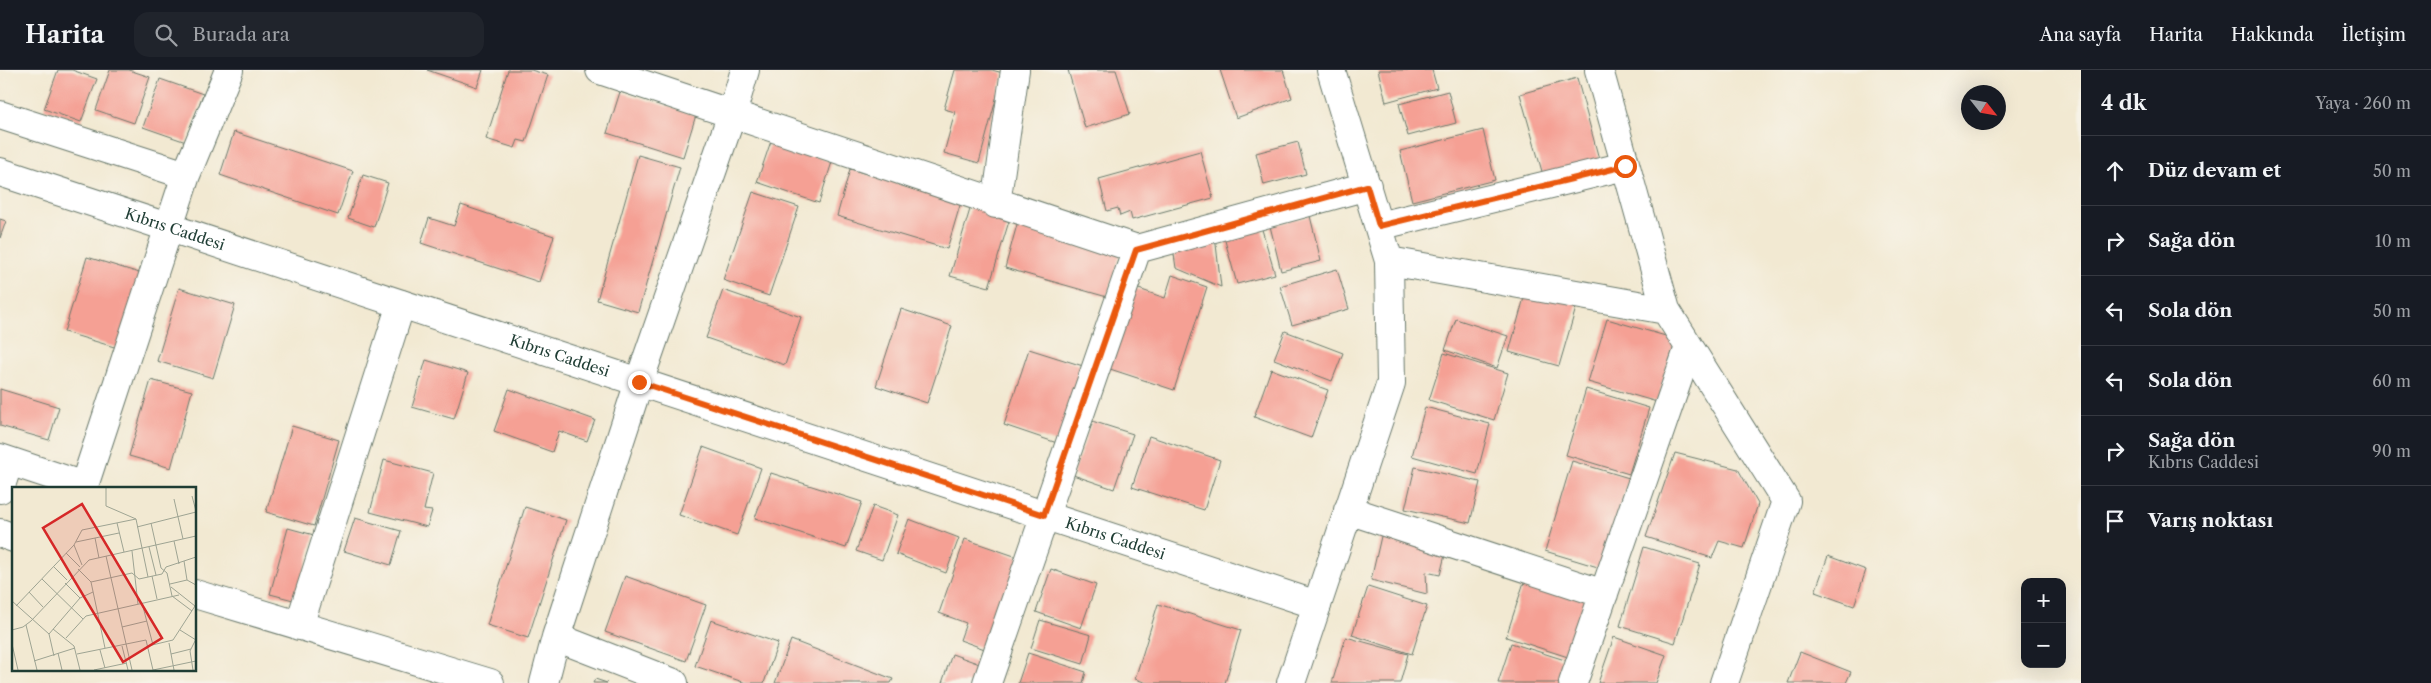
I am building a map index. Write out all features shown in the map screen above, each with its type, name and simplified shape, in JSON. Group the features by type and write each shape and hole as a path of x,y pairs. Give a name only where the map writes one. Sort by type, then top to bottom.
{"street":[{"path":"0,489 4,460 84,486 186,175 229,70"},
{"path":"600,70 1136,250 1367,186"},
{"path":"544,683 556,637 639,382 732,114 745,70"},
{"path":"996,204 1015,70"},
{"path":"1291,683 1391,383 1389,261 1331,70"},
{"path":"1599,70 1666,310 1786,501 1724,683"},
{"path":"0,115 186,175"},
{"path":"1379,226 1625,166"},
{"name":"Kıbrıs Caddesi","path":"0,172 1317,605"},
{"path":"987,683 1136,250"},
{"path":"1389,261 1666,310"},
{"path":"299,626 401,304"},
{"path":"1573,683 1689,347"},
{"path":"1348,510 1604,594"},
{"path":"0,533 12,537"},
{"path":"196,594 490,683"},
{"path":"556,637 674,683"}],"building":[{"path":"58,70 72,70 97,79 81,122 44,109"},
{"path":"110,70 129,70 150,77 134,123 96,110"},
{"path":"427,70 483,70 477,87"},
{"path":"508,70 531,70 548,75 526,142 518,140 515,148 486,139"},
{"path":"955,70 992,70 1003,73 979,163 944,153 955,112 944,109"},
{"path":"1068,70 1116,70 1130,114 1085,128"},
{"path":"1220,70 1283,70 1292,98 1236,118"},
{"path":"1378,70 1432,70 1437,88 1386,102"},
{"path":"1577,78 1599,159 1543,175 1520,94"},
{"path":"160,79 203,94 186,142 143,127"},
{"path":"1448,91 1456,123 1408,136 1399,104"},
{"path":"620,92 696,115 683,157 607,133"},
{"path":"1483,130 1495,180 1412,201 1400,151"},
{"path":"234,132 353,171 338,215 220,175"},
{"path":"771,141 832,162 819,203 757,182"},
{"path":"1298,142 1306,174 1264,185 1256,153"},
{"path":"1200,151 1213,198 1132,220 1130,212 1120,216 1118,208 1107,211 1099,179"},
{"path":"638,155 680,167 638,312 597,300"},
{"path":"850,169 961,202 947,249 837,216"},
{"path":"363,175 388,183 374,227 348,218"},
{"path":"753,192 799,207 769,296 723,280"},
{"path":"461,205 554,236 539,282 421,243 429,218 454,226"},
{"path":"971,206 1010,218 989,287 950,276"},
{"path":"1310,216 1321,261 1281,271 1270,226"},
{"path":"0,219 6,221 0,238"},
{"path":"1018,221 1121,251 1107,297 1005,268"},
{"path":"1261,226 1275,274 1237,284 1224,237"},
{"path":"1215,236 1221,287 1176,268 1172,241"},
{"path":"87,257 143,274 121,349 64,332"},
{"path":"1337,269 1349,309 1292,325 1280,286"},
{"path":"1172,275 1207,287 1174,390 1107,368 1133,287 1165,298"},
{"path":"179,288 235,305 213,378 157,361"},
{"path":"723,290 801,317 785,365 706,338"},
{"path":"1525,294 1578,301 1559,366 1509,352"},
{"path":"901,309 952,326 927,403 876,386"},
{"path":"1456,319 1508,336 1497,368 1445,350"},
{"path":"1607,319 1676,339 1657,402 1588,382"},
{"path":"1285,331 1343,353 1332,381 1274,359"},
{"path":"1029,349 1083,366 1057,443 1004,425"},
{"path":"1444,353 1508,373 1494,420 1429,400"},
{"path":"426,360 468,373 454,419 412,407"},
{"path":"1271,369 1328,390 1311,438 1254,417"},
{"path":"151,380 192,391 171,468 129,456"},
{"path":"0,389 59,407 49,440 0,426"},
{"path":"509,389 595,420 587,441 559,431 552,452 494,431"},
{"path":"1586,389 1649,408 1629,474 1566,455"},
{"path":"1425,407 1490,424 1477,474 1412,456"},
{"path":"1092,421 1133,434 1114,489 1073,475"},
{"path":"292,426 339,440 314,526 266,512"},
{"path":"1149,436 1220,460 1204,510 1132,487"},
{"path":"703,447 761,468 737,535 679,515"},
{"path":"1675,453 1738,469 1758,504 1744,548 1719,541 1712,558 1646,537"},
{"path":"384,460 433,473 424,510 432,511 427,527 370,512"},
{"path":"1572,461 1629,478 1601,568 1545,551"},
{"path":"1415,467 1480,482 1470,523 1405,509"},
{"path":"771,473 862,502 846,548 755,518"},
{"path":"873,506 898,515 882,560 856,551"},
{"path":"525,507 566,520 528,638 487,625"},
{"path":"355,518 401,531 391,565 344,551"},
{"path":"909,519 959,538 946,573 896,554"},
{"path":"288,528 314,535 297,601 270,594"},
{"path":"1382,532 1447,547 1440,575 1426,572 1427,594 1371,580"},
{"path":"965,539 1023,559 990,651 960,640 966,623 939,613"},
{"path":"1644,547 1700,564 1675,643 1620,626"},
{"path":"1828,556 1866,570 1854,606 1815,592"},
{"path":"1051,569 1096,585 1081,628 1036,612"},
{"path":"625,576 706,605 686,661 605,632"},
{"path":"1525,579 1589,600 1571,658 1506,637"},
{"path":"1368,587 1427,606 1412,654 1352,635"},
{"path":"1158,604 1241,630 1225,683 1147,683 1135,679"},
{"path":"711,620 778,643 764,683 746,683 695,666"},
{"path":"1040,620 1091,635 1083,664 1031,648"},
{"path":"1346,637 1408,654 1400,683 1332,683"},
{"path":"1614,637 1666,655 1656,683 1598,683"},
{"path":"791,640 893,679 891,683 775,683"},
{"path":"1511,643 1568,661 1561,683 1498,683"},
{"path":"1800,652 1851,672 1846,683 1788,683"},
{"path":"1028,653 1086,672 1083,683 1018,683"},
{"path":"952,654 988,667 983,683 942,683"},
{"path":"595,679 607,683 593,683"}],"route":[{"path":"639,382 1044,515 1136,250 1367,186 1379,226 1625,166"}]}
